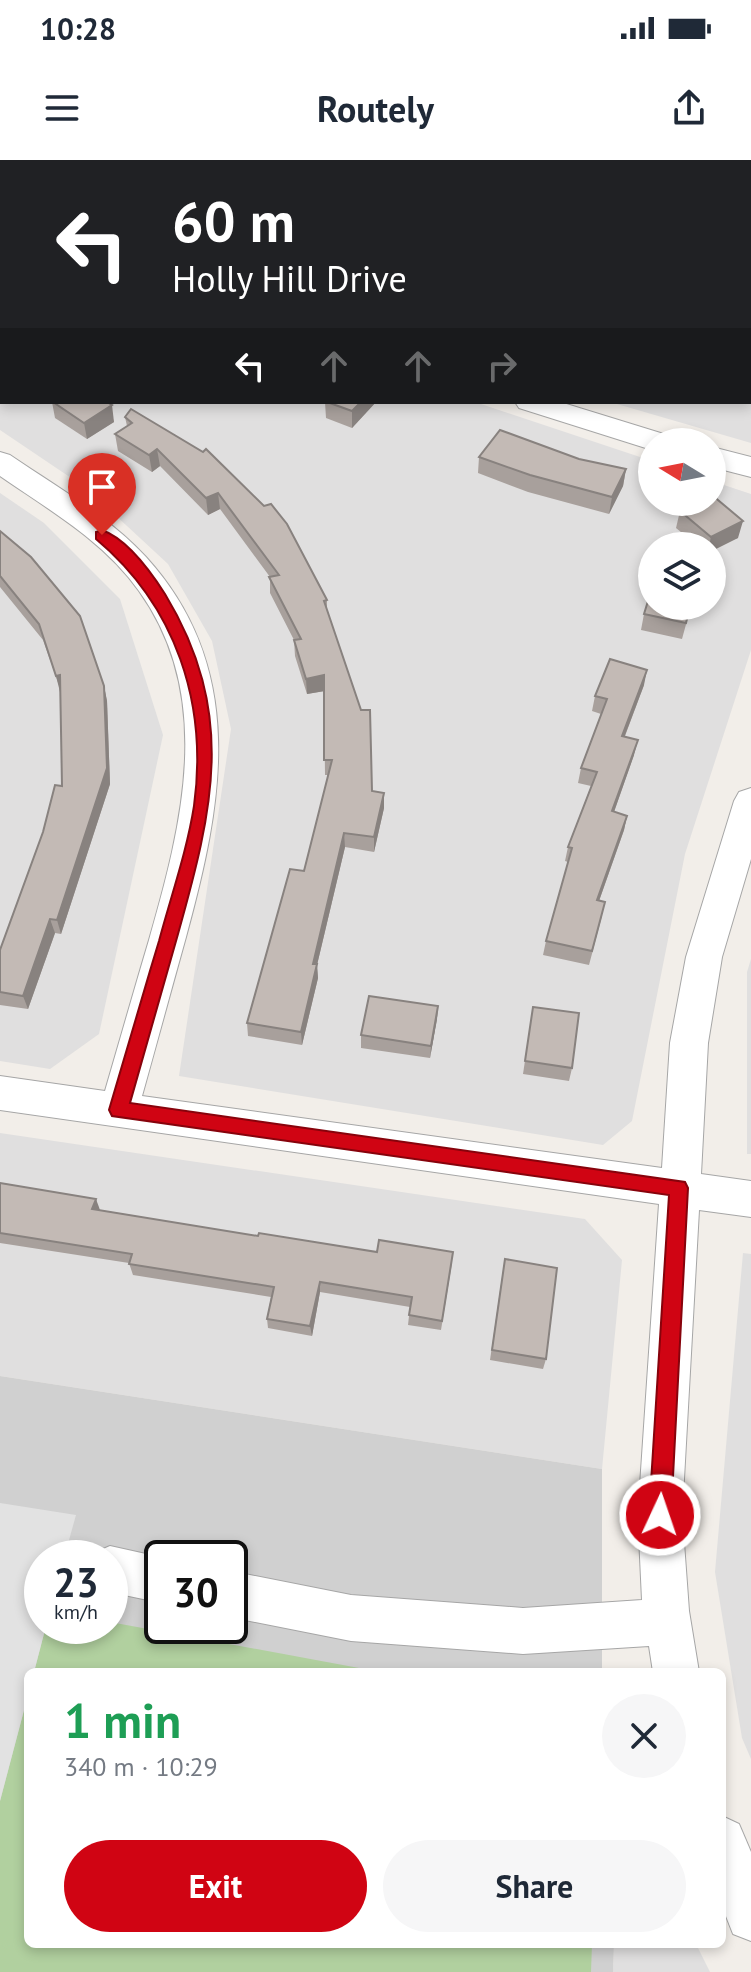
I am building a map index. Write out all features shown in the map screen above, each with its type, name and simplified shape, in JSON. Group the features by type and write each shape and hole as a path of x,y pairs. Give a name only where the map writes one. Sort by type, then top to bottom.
{"street":[{"path":"535,404 638,436"},
{"path":"726,461 751,467"},
{"path":"0,462 78,515 125,555 151,584 172,619 190,664 202,714 205,754 202,806 191,858 119,1110"},
{"path":"675,1668 668,1622 660,1515 689,1043 704,957 751,801"},
{"path":"0,1093 751,1199"},
{"path":"248,1598 351,1618 523,1631 668,1622"},
{"path":"726,1851 751,1916"}],"shaded area":[{"path":"0,404 481,404 638,456 638,516 726,516 726,486 751,494 751,650 685,854 632,1121 603,1145 179,1076 231,729 212,641 168,564 86,488 0,430"},
{"path":"617,404 751,404 751,443 726,436 726,428 699,428"},
{"path":"0,493 44,523 120,599 163,735 99,1034 50,1069 0,1061"},
{"path":"751,959 751,1154 747,1154 747,972"},
{"path":"0,1133 585,1219 622,1260 602,1469 0,1376"},
{"path":"743,1253 751,1254 751,1759 742,1738 715,1572"},
{"path":"0,1376 602,1469 602,1668 24,1668 24,1948 614,1948 613,1972 0,1972"},
{"path":"0,1503 76,1515 69,1540 24,1540 24,1644 41,1644 35,1668 24,1668 24,1710 0,1801"},
{"path":"614,1948 698,1948 710,1972 613,1972"}],"green space":[{"path":"128,1625 144,1628 144,1644 229,1644 359,1668 35,1668 41,1644 128,1644"},
{"path":"24,1710 24,1948 592,1948 591,1972 0,1972 0,1801"}],"building":[{"path":"56,404 112,405 84,423"},
{"path":"333,404 359,404 352,411"},
{"path":"131,409 203,452 206,449 264,506 271,504 287,524 327,600 324,601 361,710 370,710 372,791 384,793 374,837 344,833 313,964 317,964 301,1032 247,1023 290,869 304,871 332,760 324,760 324,675 306,679 294,640 301,639 269,577 279,575 218,493 206,498 157,449 149,455 115,434 132,423 125,417"},
{"path":"500,430 579,459 626,469 612,497 530,475 479,457"},
{"path":"726,507 743,521 721,532 705,532 686,516 726,516"},
{"path":"0,531 31,557 80,616 104,686 107,768 57,920 50,919 23,996 0,992 0,950 43,832 55,785 62,786 60,675 56,676 39,624 0,576"},
{"path":"610,659 647,670 622,736 638,740 612,811 627,816 597,900 605,902 592,951 546,941 572,848 568,847 597,772 581,768 607,699 595,696"},
{"path":"369,996 438,1006 431,1046 361,1035"},
{"path":"533,1007 579,1013 572,1068 525,1061"},
{"path":"0,1183 96,1199 92,1209 258,1236 259,1233 377,1252 379,1240 453,1252 442,1321 409,1315 412,1297 320,1282 310,1326 267,1319 274,1287 129,1264 132,1254 0,1233"},
{"path":"505,1259 557,1268 546,1359 492,1350"}],"route":[{"path":"102,535 151,584 172,619 190,664 202,714 205,754 202,806 191,858 119,1110 679,1188 660,1515"}]}
